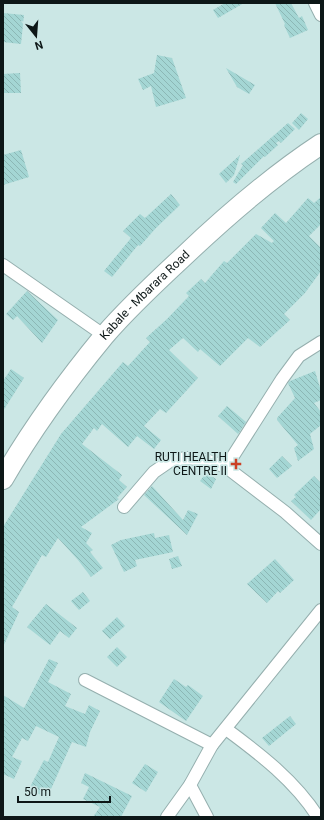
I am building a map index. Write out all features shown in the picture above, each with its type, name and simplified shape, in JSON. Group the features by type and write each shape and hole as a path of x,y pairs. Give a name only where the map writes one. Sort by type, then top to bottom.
{"main road":[{"name":"Kabale - Mbarara Road","path":"3,479 56,398 105,336 140,298 224,218 290,165 321,144"}],"street":[{"path":"315,3 321,15"},
{"path":"3,265 105,336"},
{"path":"226,467 282,379 299,356 321,342"},
{"path":"124,507 154,472 170,461 186,458 206,460 226,467 285,512 321,544"},
{"path":"167,817 190,785 212,745 321,610"},
{"path":"86,680 212,745"},
{"path":"226,729 265,759 306,798 318,817"},
{"path":"190,785 207,817"}],"building":[{"path":"225,3 244,3 218,18 213,10"},
{"path":"275,3 291,3 299,18 302,16 308,30 290,38"},
{"path":"3,13 24,15 21,44 3,42"},
{"path":"157,55 172,58 186,98 156,107 151,86 143,90 138,79 154,73"},
{"path":"226,68 255,85 249,94 237,87"},
{"path":"20,73 21,93 4,93 3,74"},
{"path":"301,113 308,119 299,130 292,123"},
{"path":"288,123 295,129 281,143 279,141 276,143 278,145 265,157 264,156 236,184 233,182 243,165 241,164"},
{"path":"21,150 29,177 3,185 3,155"},
{"path":"240,155 234,175 226,183 219,174"},
{"path":"171,194 180,205 140,246 138,245 112,277 104,271 131,238 123,231 140,214 145,218"},
{"path":"321,197 321,224 309,236 321,248 321,271 305,293 284,314 290,320 260,347 248,338 220,366 200,349 198,352 183,338 169,350 198,378 166,413 160,409 144,426 161,440 154,449 137,436 128,447 102,424 97,431 94,428 82,444 122,475 119,480 127,487 117,498 119,499 81,527 92,533 86,543 93,550 90,552 103,568 91,577 58,538 46,557 42,555 12,607 19,612 3,647 3,527 61,434 123,362 128,366 150,342 146,338 189,296 186,293 201,279 205,283 224,261 227,263 256,234 272,243 274,241 261,228 275,213 286,223 308,198 314,203"},
{"path":"27,291 58,320 42,343 17,316 13,320 6,314"},
{"path":"11,369 24,378 3,411 3,381"},
{"path":"315,371 321,391 321,400 314,403 321,412 321,425 310,434 314,449 298,461 294,448 298,445 277,420 277,418 295,398 288,383"},
{"path":"227,406 246,422 238,434 218,416"},
{"path":"282,456 292,466 277,478 269,469"},
{"path":"206,473 216,479 211,489 200,481"},
{"path":"314,476 321,483 321,509 311,520 291,501 296,497 294,495"},
{"path":"152,486 183,520 188,510 198,514 187,535 144,495"},
{"path":"154,533 155,538 169,535 173,552 135,560 137,566 124,572 111,545 121,540"},
{"path":"178,556 182,566 172,569 169,559"},
{"path":"275,559 294,580 280,593 278,591 267,603 247,584"},
{"path":"83,592 90,601 79,610 71,601"},
{"path":"46,604 77,628 69,638 60,631 50,645 27,627"},
{"path":"117,617 125,626 110,639 102,631"},
{"path":"117,647 127,657 117,667 107,657"},
{"path":"49,659 58,663 48,682 71,694 65,706 85,714 89,705 100,711 90,732 86,747 72,742 47,798 29,789 44,760 48,762 59,737 36,726 28,741 22,738 12,757 22,761 14,779 3,774 3,695 24,708"},
{"path":"174,679 186,687 188,685 203,696 186,721 159,702"},
{"path":"290,716 296,724 269,746 262,738"},
{"path":"145,764 158,772 146,792 132,783"},
{"path":"85,773 132,796 121,817 93,817 100,807 83,799 89,787 81,783"}],"place":[{"name":"RUTI HEALTH CENTRE II","path":"236,464"}]}
